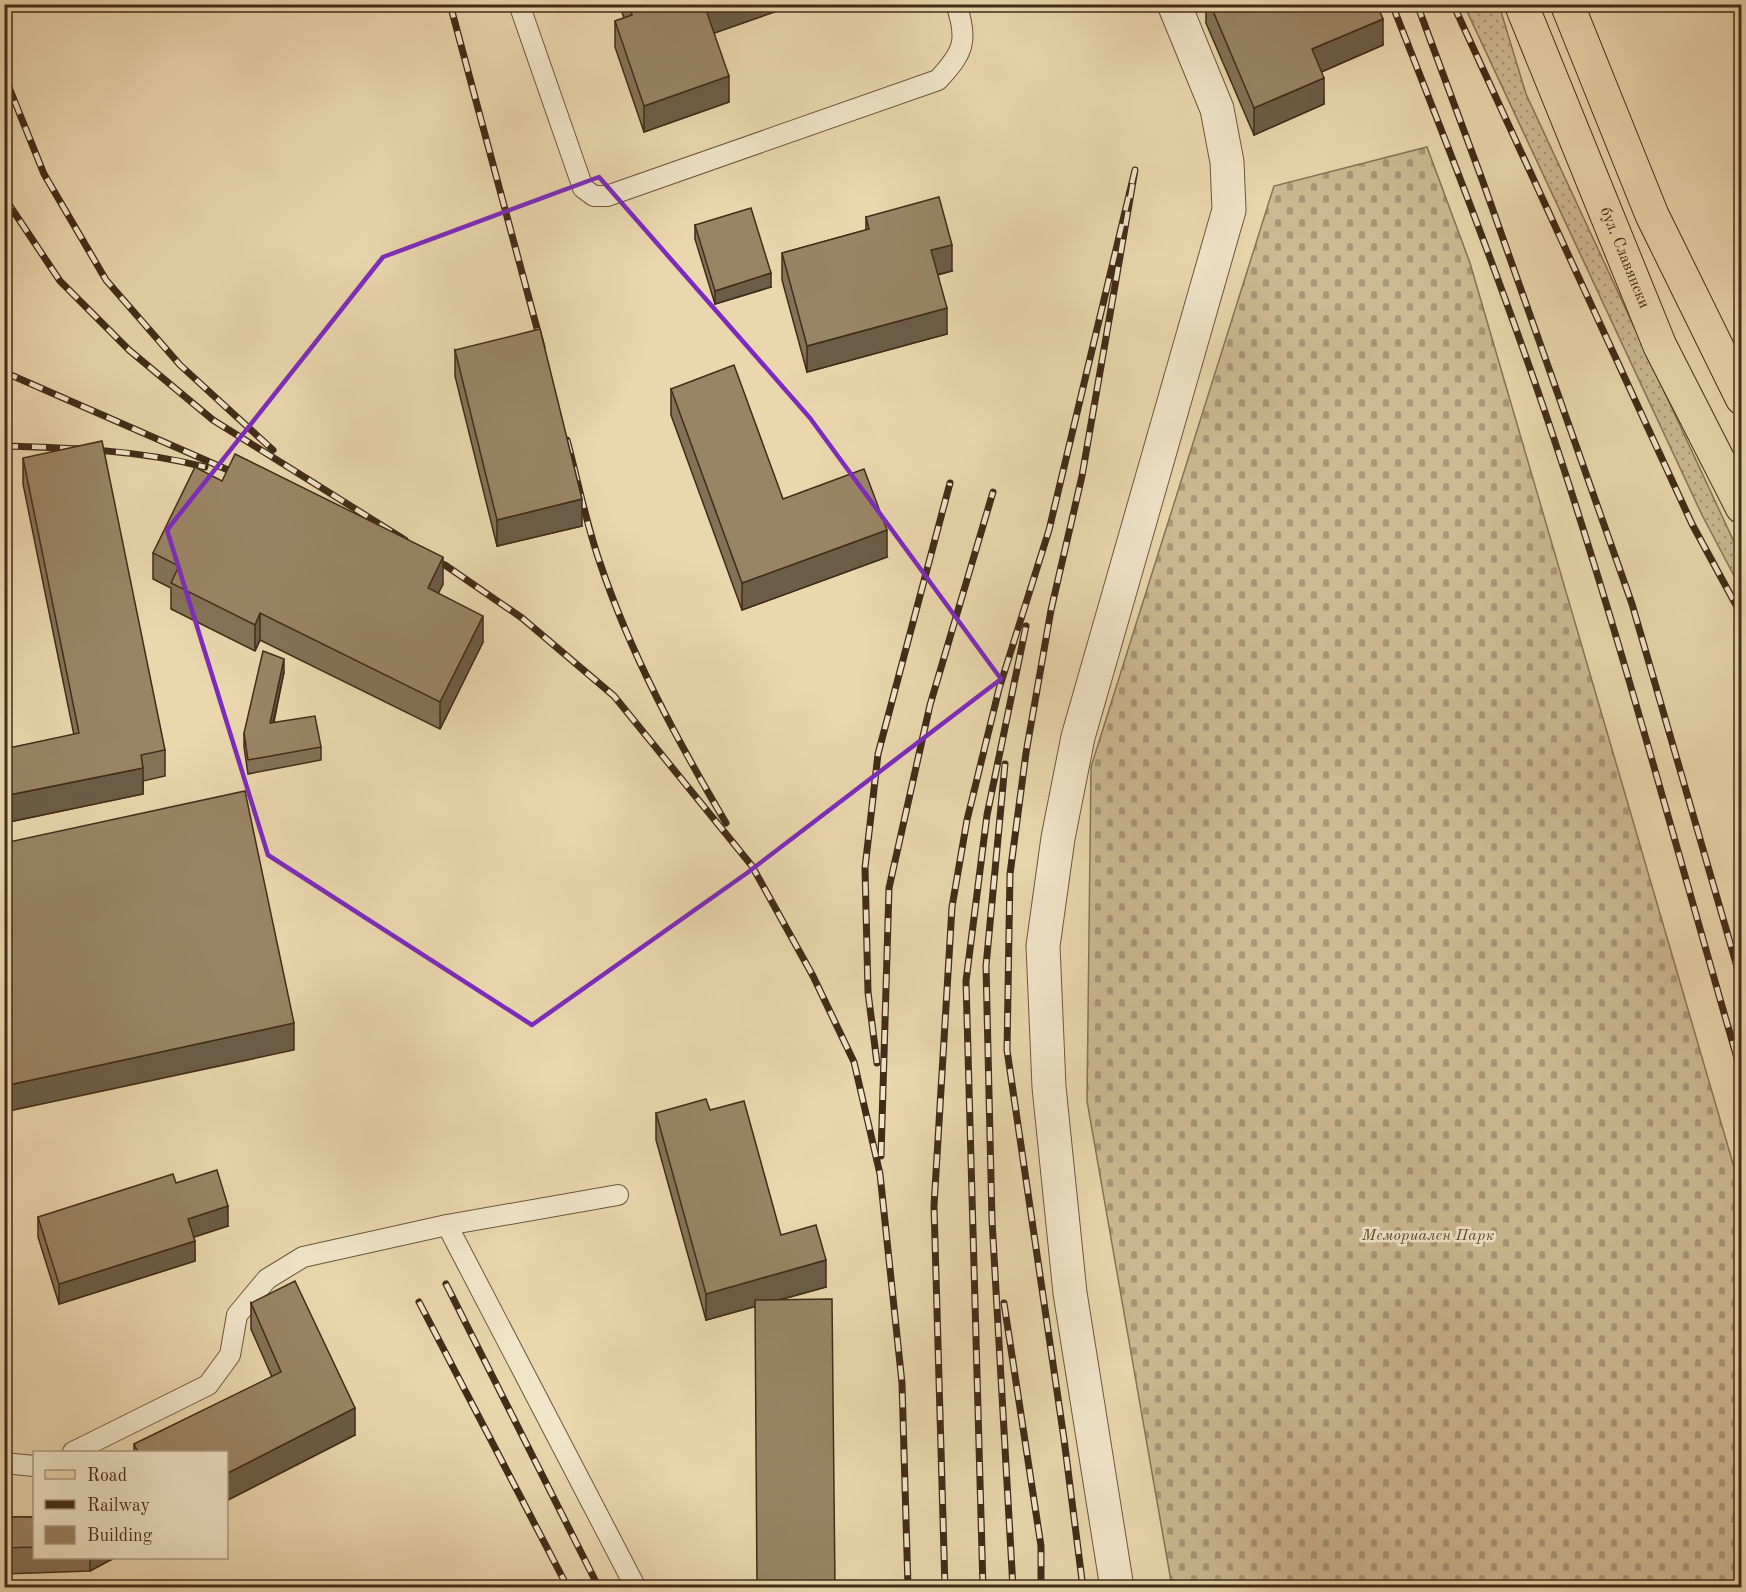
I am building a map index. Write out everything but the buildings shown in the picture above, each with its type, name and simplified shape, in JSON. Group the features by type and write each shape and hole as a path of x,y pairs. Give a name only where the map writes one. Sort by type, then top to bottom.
{"main road":[{"path":"1567,4 1652,215 1742,398"},
{"name":"бул. Славянски","path":"1528,6 1660,346 1742,507"}],"street":[{"path":"1117,1587 1070,1293 1049,1087 1043,946 1058,838 1078,737 1229,210 1227,162 1217,109 1174,4"}],"lane":[{"path":"519,4 583,188 594,196 607,196 938,80 959,57 964,26 956,4"},
{"path":"75,1451 208,1385 230,1355 237,1315 267,1279 303,1257 447,1225 618,1195"},
{"path":"447,1225 636,1587"},
{"path":"4,1464 33,1466"}],"highlighted area":[{"path":"599,177 810,418 1001,679 747,873 532,1025 268,855 167,530 383,257"}],"green space":[{"path":"1464,5 1499,5 1526,94 1741,557 1741,589 1702,515"},
{"name":"Мемориален Парк","path":"1427,147 1470,263 1741,1191 1741,1587 1172,1587 1087,1101 1091,767 1274,186"}],"railway":[{"path":"450,4 542,347"},
{"path":"1392,4 1492,262 1574,499 1624,663 1742,1075"},
{"path":"1417,4 1483,182 1632,604 1742,984"},
{"path":"1453,4 1692,524 1742,616"},
{"path":"4,75 44,174 106,280 180,365 273,450"},
{"path":"945,1588 934,1206 952,907 967,820 999,689 1049,530 1135,170 1082,476 1051,610 1026,753 1010,874 1007,1050 1064,1439 1083,1588"},
{"path":"4,197 60,281 129,350 213,420 405,540"},
{"path":"4,372 244,477"},
{"path":"567,440 595,548 626,631 673,729 726,823"},
{"path":"4,446 130,453 205,467"},
{"path":"877,1063 868,992 865,868 878,754 950,483"},
{"path":"881,1156 889,888 930,705 993,492"},
{"path":"428,558 445,565 522,618 614,696 752,866 813,976 854,1062 880,1174 902,1383 908,1588"},
{"path":"983,1588 966,981 987,815 1026,626"},
{"path":"1005,764 986,966 992,1220 1013,1588"},
{"path":"446,1284 599,1588"},
{"path":"419,1302 568,1588"},
{"path":"1004,1303 1041,1546 1041,1588"}]}
